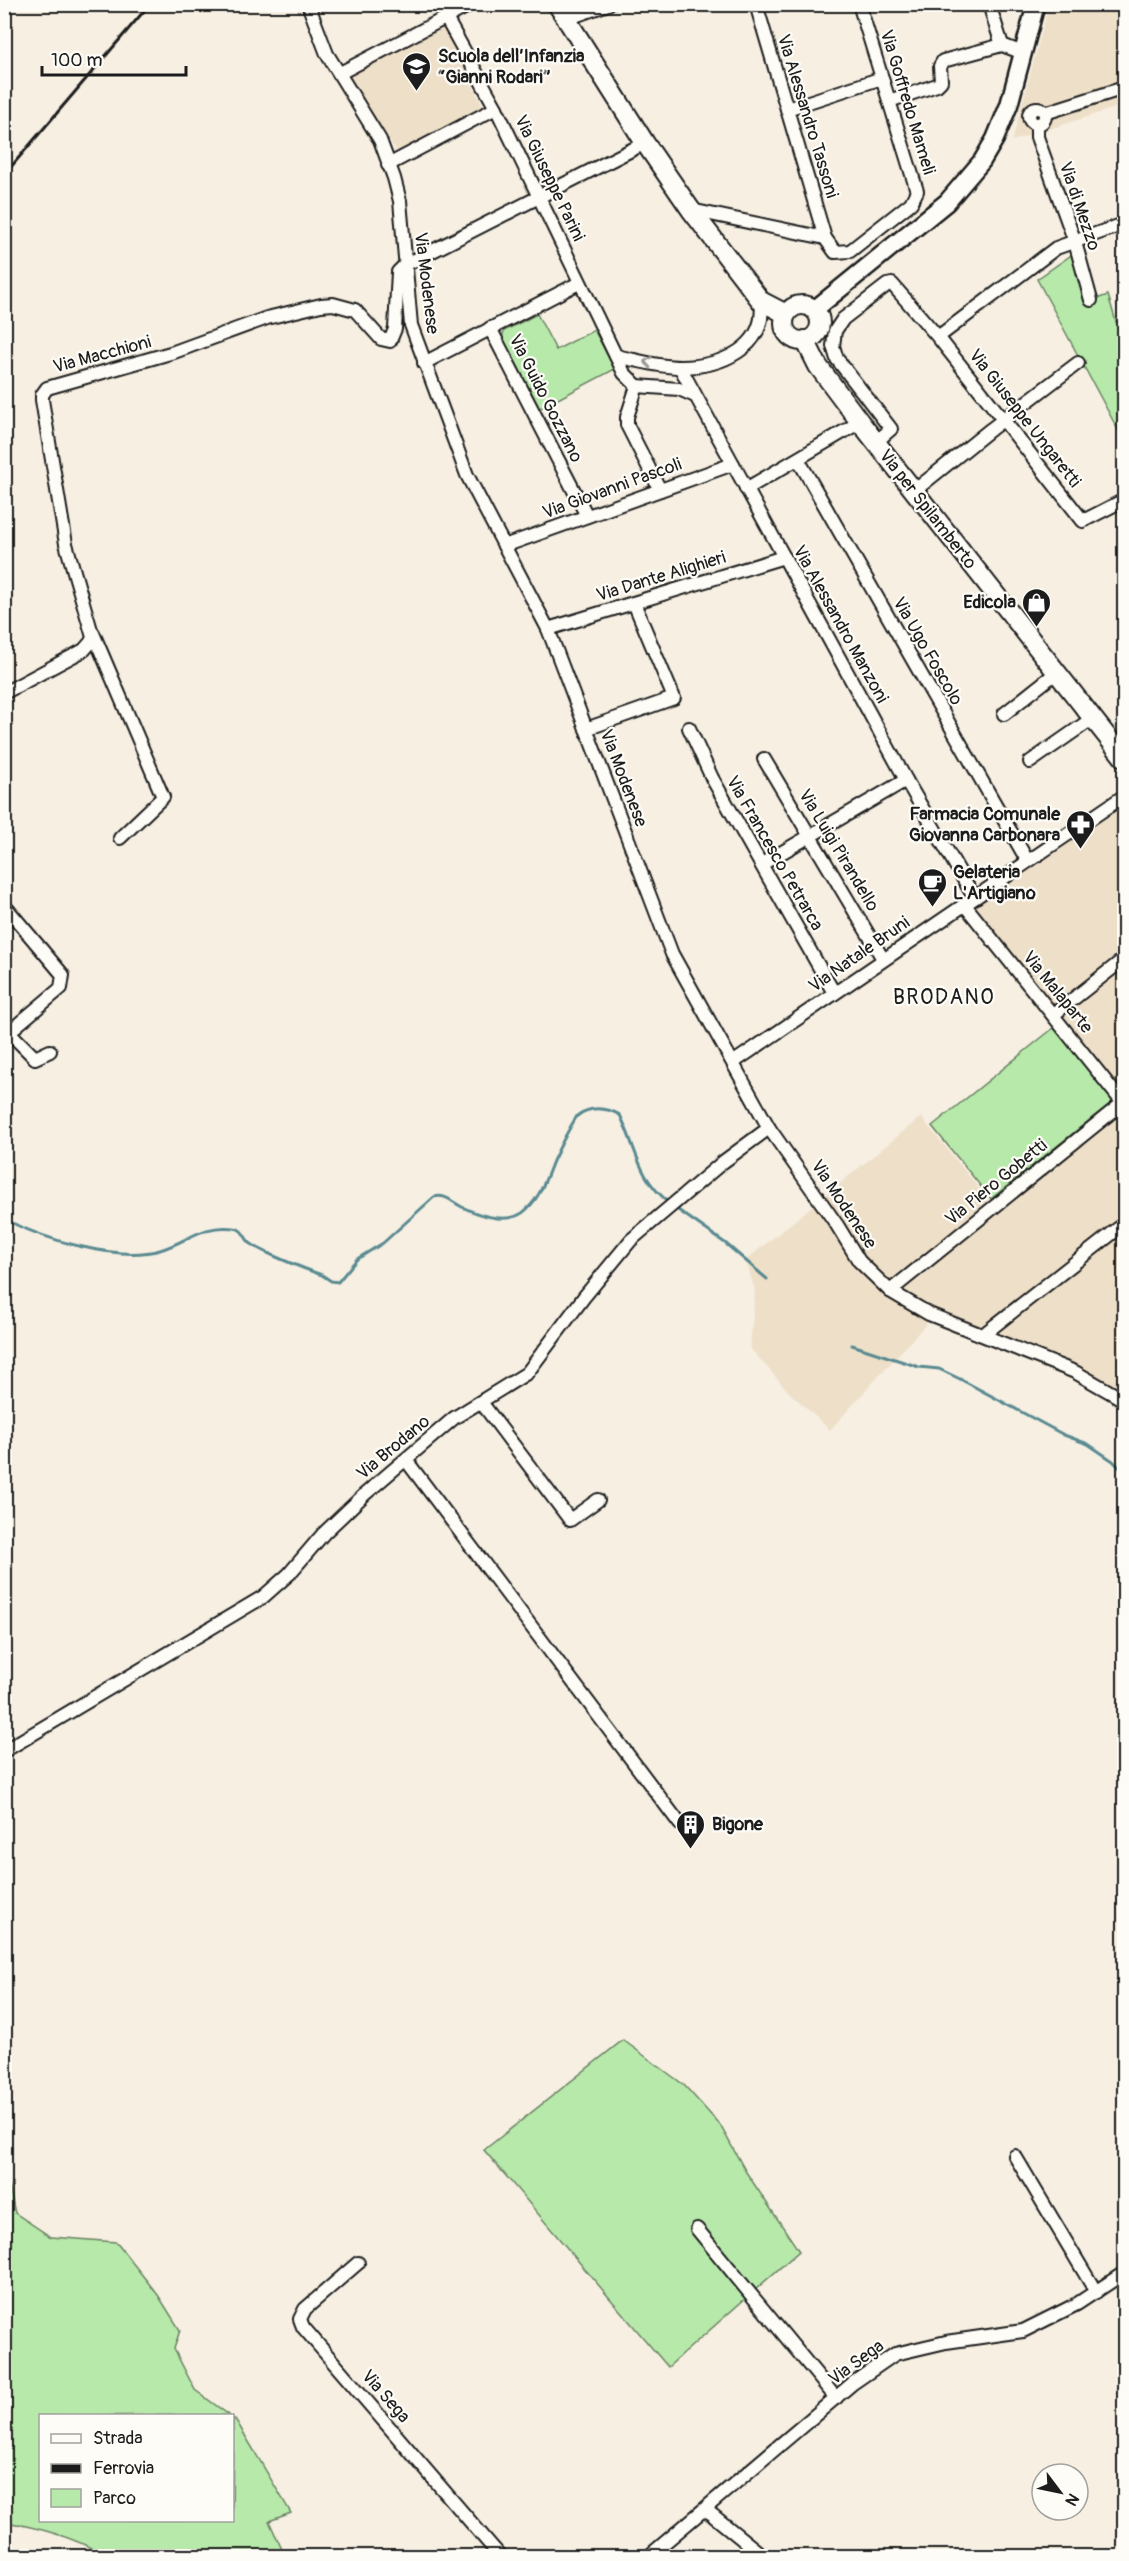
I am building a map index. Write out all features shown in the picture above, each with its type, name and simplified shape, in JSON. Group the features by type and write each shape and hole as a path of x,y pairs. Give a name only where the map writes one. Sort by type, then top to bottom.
{"main road":[{"path":"814,310 959,190 982,161 995,139 1009,105 1036,4"},
{"path":"561,12 645,143 761,301 786,314 799,305 814,310 820,321 819,328 816,333 805,340"},
{"name":"Via per Spilamberto","path":"786,314 786,331 794,339 805,340 818,366 860,422 1125,758"}],"street":[{"name":"Via Modenese","path":"308,4 327,54 380,140 400,201 411,325 470,482 548,628 672,954 769,1128 837,1225 859,1261 890,1291 929,1314 1075,1372 1125,1400"},
{"path":"340,73 472,4"},
{"path":"561,12 608,4"},
{"name":"Via Alessandro Tassoni","path":"756,4 825,238"},
{"name":"Via Goffredo Mameli","path":"825,238 835,252 850,251 911,203 916,195 916,187 859,4"},
{"path":"989,4 1002,45"},
{"name":"Via Giuseppe Parini","path":"446,18 496,108 624,373 637,386"},
{"path":"889,101 937,85 941,81 940,66 943,61 1002,45 1023,53"},
{"path":"787,109 882,78"},
{"path":"1045,113 1125,88"},
{"path":"1009,105 1029,112"},
{"path":"1029,112 1037,107 1045,113"},
{"path":"388,165 496,108"},
{"path":"1029,112 1030,120 1037,124 1044,121 1045,113"},
{"name":"Via di Mezzo","path":"1037,124 1037,136 1075,242 1091,300"},
{"path":"405,265 541,198 645,143"},
{"path":"692,210 825,238"},
{"path":"938,337 1056,249 1125,224"},
{"name":"Via Macchioni","path":"92,632 66,544 42,400 44,391 52,386 166,355 267,318 333,303 355,310 381,339 388,342 394,336 395,329 398,272 405,265"},
{"path":"424,363 579,283"},
{"name":"Via Giuseppe Ungaretti","path":"876,442 891,429 837,359 833,346 835,331 839,324 887,285 892,284 938,337 1083,521 1125,501"},
{"path":"616,356 680,367 725,359 753,339 764,316 761,301"},
{"name":"Via Guido Gozzano","path":"490,328 586,516"},
{"path":"914,491 1078,363"},
{"name":"Via Alessandro Manzoni","path":"680,367 906,780 969,901"},
{"path":"660,490 627,425 627,417 637,386 679,388 696,396"},
{"path":"746,489 860,422"},
{"name":"Via Ugo Foscolo","path":"798,459 1027,860"},
{"name":"Via Giovanni Pascoli","path":"504,546 733,464"},
{"name":"Via Dante Alighieri","path":"548,628 784,557"},
{"path":"586,729 675,698 634,603"},
{"path":"4,693 84,650 91,642 92,632"},
{"path":"92,632 163,797 120,838"},
{"path":"1004,714 1057,672"},
{"path":"1030,762 1093,718"},
{"name":"Via Francesco Petrarca","path":"689,728 712,778 834,993"},
{"name":"Via Luigi Pirandello","path":"764,759 883,959"},
{"path":"762,864 906,780"},
{"name":"Via Natale Bruni","path":"734,1062 1027,860 1125,796"},
{"name":"Via Malaparte","path":"969,901 1053,1015 1124,1102"},
{"path":"4,905 63,975 61,988 9,1032 35,1058 50,1051"},
{"path":"1053,1015 1125,959"},
{"name":"Via Piero Gobetti","path":"890,1291 1124,1102"},
{"name":"Via Brodano","path":"4,1751 264,1597 289,1574 324,1533 365,1494 453,1418 527,1373 584,1297 631,1240 769,1128"},
{"path":"984,1334 1125,1224"},
{"path":"481,1402 570,1520 598,1500"},
{"path":"406,1460 680,1824"},
{"path":"1015,2156 1096,2292"},
{"path":"696,2229 836,2398"},
{"name":"Via Sega","path":"358,2263 305,2309 300,2319 303,2327 500,2556"},
{"name":"Via Sega","path":"649,2556 836,2398 895,2354 946,2342 1023,2331 1096,2292 1125,2273"},
{"path":"705,2509 763,2556"}],"shaded area":[{"path":"1049,5 1124,5 1124,105 1012,141"},
{"name":"Scuola dell’Infanzia “Gianni Rodari”","path":"443,28 484,108 397,152 349,76"},
{"path":"1124,798 1124,1399 934,1315 830,1430 789,1392 750,1348 755,1291 746,1260 921,1117 990,1202 1116,1100 966,914"}],"green space":[{"path":"1073,254 1088,302 1108,295 1116,322 1124,319 1124,441 1037,279"},
{"path":"537,314 556,350 594,330 615,369 539,409 502,338 504,331"},
{"path":"1056,1026 1112,1097 1112,1102 991,1199 932,1126"},
{"path":"623,2040 684,2085 720,2125 746,2172 799,2251 668,2367 484,2150"},
{"path":"4,2162 15,2213 51,2237 116,2242 158,2295 180,2330 174,2349 195,2390 228,2414 39,2414 39,2522 234,2522 234,2419 291,2513 269,2521 285,2556 106,2556 60,2535 11,2523 4,2506"}],"waterway":[{"path":"4,1219 59,1241 102,1251 123,1253 160,1250 203,1231 222,1227 234,1228 242,1232 250,1243 264,1251 338,1282 357,1259 383,1243 434,1197 445,1198 478,1214 496,1218 513,1217 520,1214 540,1193 558,1150 577,1116 592,1109 609,1110 620,1115 644,1173 670,1203"},
{"path":"678,1210 725,1243 767,1279"},
{"path":"852,1345 919,1367 939,1369 1064,1435 1088,1444 1113,1461 1124,1472"}],"railway":[{"path":"4,175 150,4"}],"place":[{"name":"Scuola dell’Infanzia “Gianni Rodari”","path":"417,92"},
{"name":"Edicola","path":"1037,628"},
{"name":"Farmacia Comunale Giovanna Carbonara","path":"1081,850"},
{"name":"Gelateria L'Artigiano","path":"932,908"},
{"name":"Bigone","path":"691,1850"}],"district":[{"name":"BRODANO","path":"944,997"}]}
